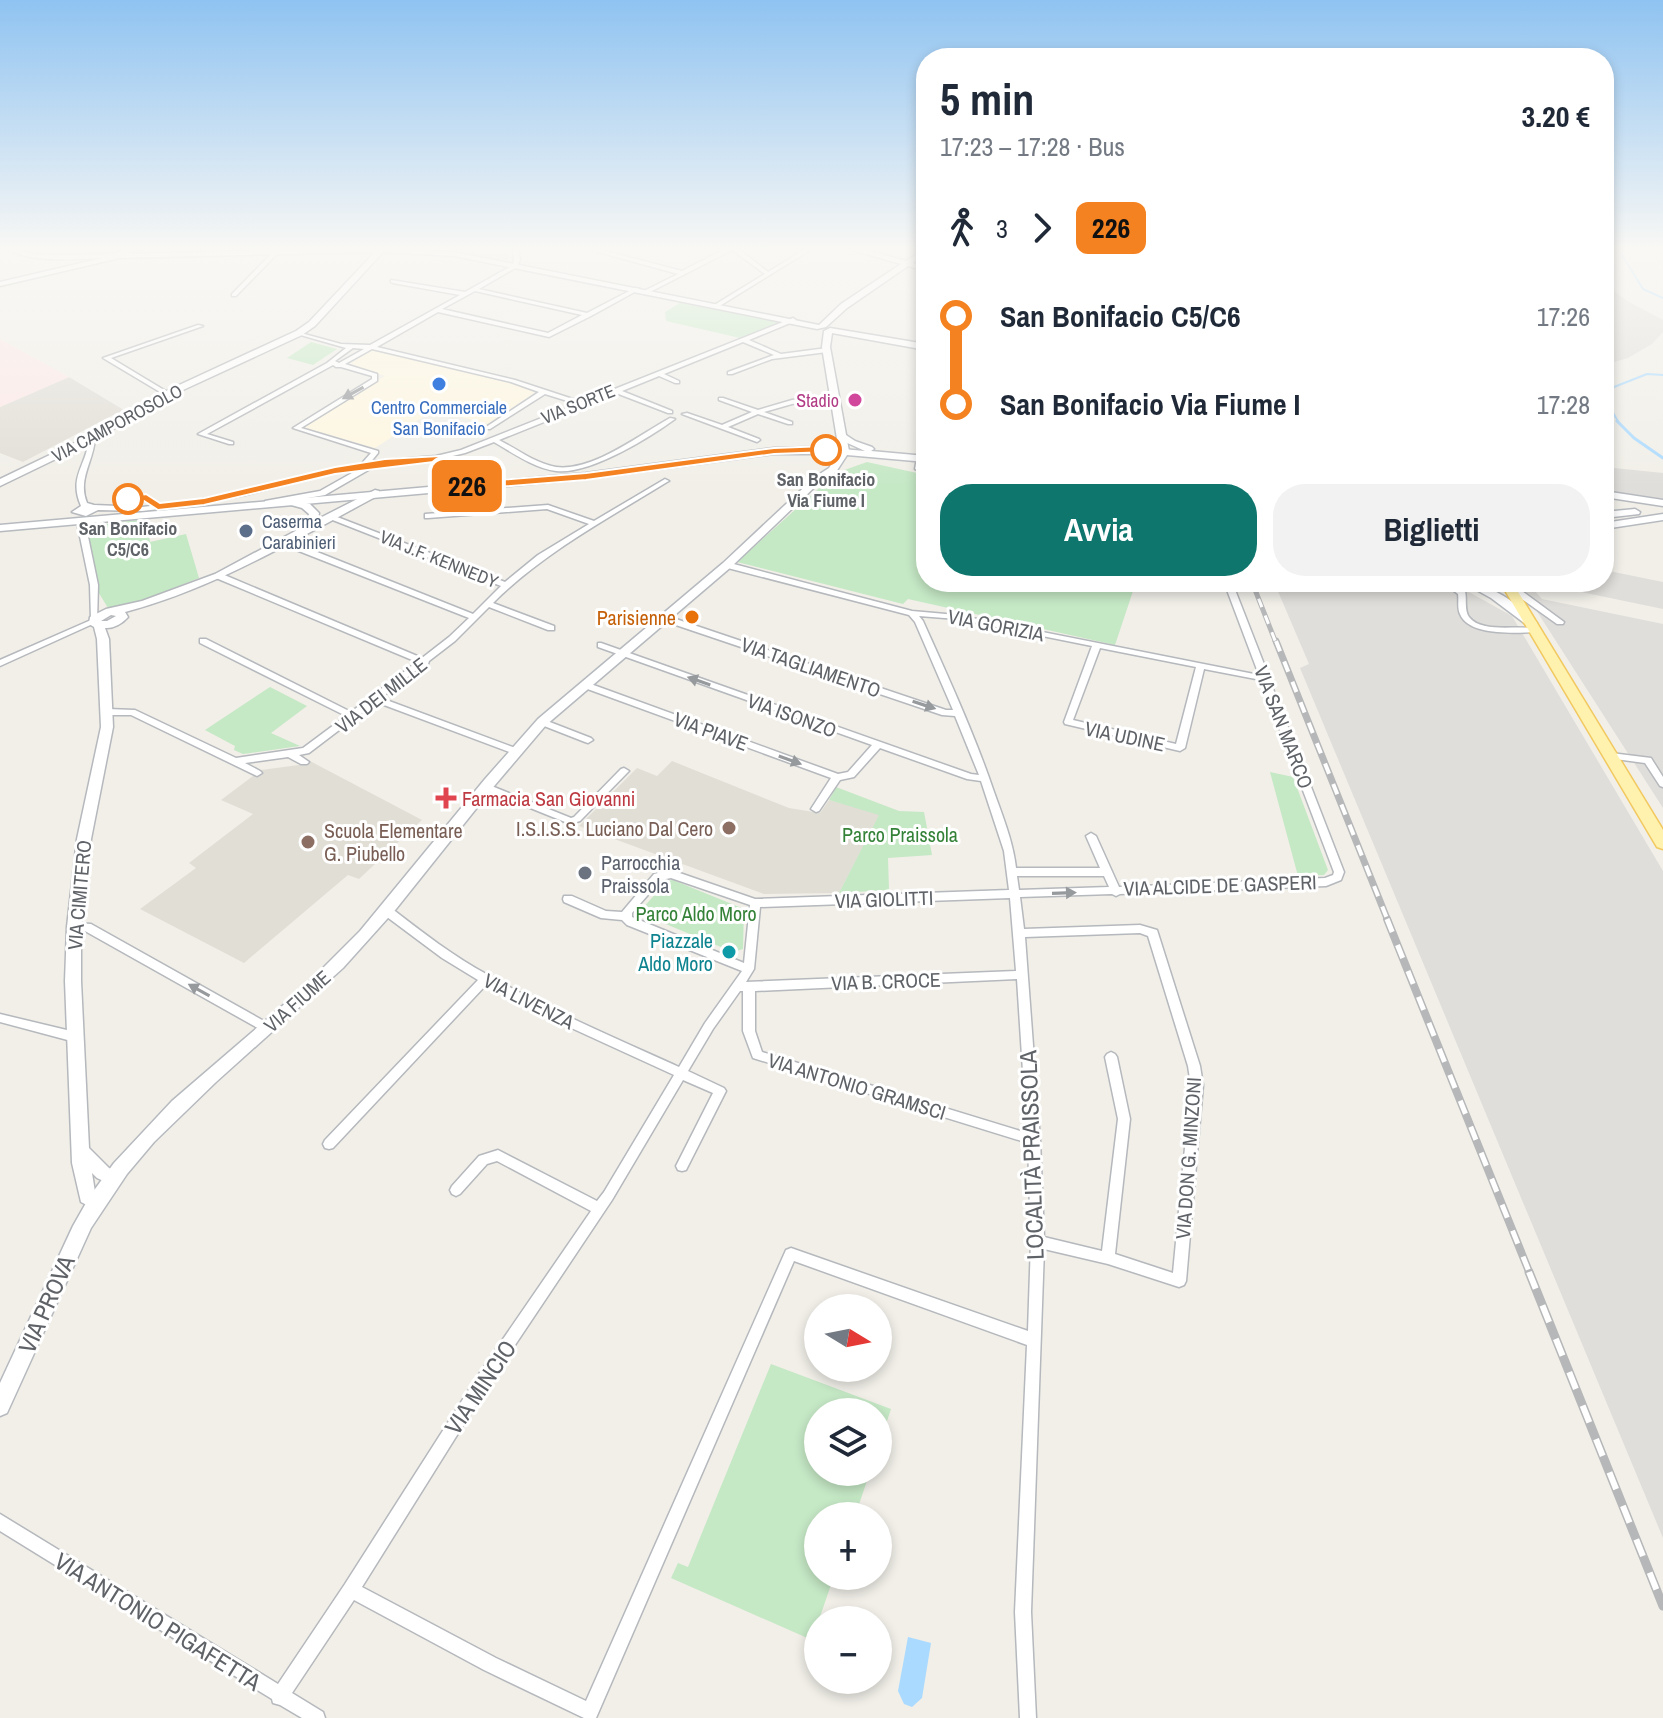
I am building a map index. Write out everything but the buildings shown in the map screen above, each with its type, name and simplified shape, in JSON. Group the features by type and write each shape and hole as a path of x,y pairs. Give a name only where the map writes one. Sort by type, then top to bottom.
{"main road":[{"path":"1512,592 1663,843"}],"street":[{"path":"167,394 106,358 197,327"},
{"name":"VIA CAMPOROSOLO","path":"0,483 92,438 167,394 307,327"},
{"path":"231,443 201,434 407,327"},
{"path":"514,327 549,335 565,327"},
{"name":"VIA SORTE","path":"268,503 322,493 363,469 385,462 436,458 463,452 579,403 776,327"},
{"path":"820,327 916,344"},
{"path":"730,373 780,356 826,329"},
{"path":"826,329 844,451"},
{"path":"299,333 351,347 371,347 545,391 579,403"},
{"path":"744,340 780,356"},
{"path":"334,365 351,347"},
{"path":"329,517 340,496 376,452 296,428 376,378 375,375 334,365"},
{"path":"658,373 677,382"},
{"path":"493,439 550,468 575,469 597,461 671,415 615,390"},
{"path":"488,428 545,391"},
{"path":"724,427 757,411 814,398 835,397"},
{"path":"721,399 790,423"},
{"path":"685,414 757,440"},
{"path":"0,528 586,476 729,456 810,449 835,444 843,436"},
{"path":"843,436 852,443 883,455"},
{"path":"92,438 80,471 80,497 85,506 77,513 89,513 95,507 117,509 204,501 335,470 363,469"},
{"path":"810,449 916,458"},
{"path":"810,449 821,454 833,470 883,455"},
{"name":"VIA FIUME","path":"96,1202 159,1128 338,964 387,911 515,751 542,722 727,565 833,470 844,451"},
{"path":"436,458 448,478 459,486"},
{"name":"VIA J.F. KENNEDY","path":"329,517 506,585 541,557 665,481"},
{"name":"VIA SORTE","path":"326,498 342,482"},
{"path":"0,663 219,576 375,493"},
{"path":"1614,496 1663,506"},
{"path":"326,498 322,514 329,517"},
{"path":"1614,498 1628,507 1625,513"},
{"path":"284,542 285,537 315,516 306,506 288,501"},
{"path":"1614,514 1663,506"},
{"path":"428,516 548,507 595,524"},
{"path":"1614,524 1663,517"},
{"name":"VIA CIMITERO","path":"82,527 96,601 105,622 107,712 107,727 84,839 74,927 75,1037 83,1185 87,1196 96,1202"},
{"path":"284,542 474,617"},
{"name":"VIA GORIZIA","path":"727,565 912,613 944,615 1267,679"},
{"path":"219,576 425,662"},
{"name":"VIA DEI MILLE","path":"235,761 290,754 314,747 425,662 506,585"},
{"name":"VIA SAN MARCO","path":"1232,592 1339,872"},
{"path":"1461,592 1464,616 1469,622 1503,630 1533,626"},
{"path":"1487,592 1533,626"},
{"path":"1519,592 1560,622"},
{"path":"96,601 105,622"},
{"path":"488,604 551,628"},
{"name":"LOCALITÀ PRAISSOLA","path":"912,613 919,621 985,778 1009,851 1019,933 1038,1242 1023,1612 1028,1718"},
{"name":"VIA TAGLIAMENTO","path":"664,618 945,713 957,713"},
{"path":"203,641 353,716"},
{"name":"VIA UDINE","path":"1097,644 1068,722 1180,748 1201,665"},
{"name":"VIA ISONZO","path":"601,645 877,746 970,777 985,778"},
{"name":"VIA PIAVE","path":"585,685 837,777"},
{"path":"376,699 515,751"},
{"path":"107,712 132,712 257,773"},
{"path":"542,722 588,740"},
{"path":"816,809 837,777 851,775 877,746"},
{"path":"290,754 304,762"},
{"path":"1611,756 1648,760 1663,784"},
{"path":"486,787 570,821 577,819 624,771"},
{"name":"VIA ALCIDE DE GASPERI","path":"1091,836 1116,892 1326,882 1337,877 1339,872"},
{"name":"VIA ALCIDE DE GASPERI","path":"1011,872 1107,872"},
{"path":"568,899 605,915 626,916 631,922 749,969 755,903 664,874 636,900 626,916"},
{"name":"VIA GIOLITTI","path":"755,903 1116,892"},
{"name":"VIA LIVENZA","path":"387,911 446,955 485,979 720,1091 682,1166"},
{"path":"74,927 87,927 267,1028"},
{"name":"VIA DON G. MINZONI","path":"1019,933 1140,929 1153,933 1194,1066 1197,1085 1179,1281 1108,1258 1038,1242"},
{"name":"VIA MINCIO","path":"279,1697 599,1209 681,1075 743,986 749,969"},
{"name":"VIA B. CROCE","path":"743,986 1022,975"},
{"path":"329,1144 485,979"},
{"name":"VIA ANTONIO GRAMSCI","path":"743,986 749,1031 757,1055 1034,1140"},
{"path":"0,1018 75,1037"},
{"path":"1108,1258 1124,1119 1111,1057"},
{"path":"82,1152 103,1173 114,1178"},
{"path":"456,1190 483,1160 498,1155 599,1209"},
{"name":"VIA PROVA","path":"0,1406 96,1202"},
{"path":"351,1590 490,1664 590,1712 791,1254 1033,1340"},
{"name":"VIA ANTONIO PIGAFETTA","path":"0,1522 317,1718"}],"shaded area":[{"path":"1614,327 1663,327 1663,332 1652,344 1614,362"},
{"path":"0,339 69,377 0,407"},
{"path":"373,350 538,390 488,424 434,410 375,448 303,427 313,417 385,376 348,365"},
{"path":"69,377 127,412 115,414 23,462 0,453 0,407"},
{"path":"1614,468 1663,473 1663,499 1614,492"},
{"path":"1614,572 1663,582 1663,609 1581,592 1614,592"},
{"path":"1278,592 1469,592 1512,616 1663,871 1663,1538 1300,668 1309,664"},
{"path":"1524,592 1536,592 1542,599 1663,624 1663,808"},
{"name":"Scuola Elementare G. Piubello","path":"308,760 422,820 359,879 348,875 244,963 140,909 196,868 189,863 253,814 221,800 261,770 299,765"},
{"name":"I.S.I.S.S. Luciano Dal Cero","path":"672,761 789,808 820,813 829,800 880,814 839,893 764,894 579,826 637,768 657,776"}],"green space":[{"path":"693,327 768,327 740,338"},
{"path":"311,342 337,349 313,365 287,358"},
{"path":"867,462 916,473 916,592 1133,592 1115,645 908,599 903,604 737,562 836,473"},
{"path":"146,519 150,542 186,534 199,578 139,602 108,608 94,585 82,527"},
{"path":"270,687 307,706 271,733 300,746 243,754 234,750 235,746 205,730"},
{"path":"1270,772 1293,777 1328,870 1324,875 1298,876"},
{"name":"Parco Praissola","path":"836,787 899,811 924,812 932,855 888,858 889,890 839,893 879,815 829,800"},
{"name":"Parco Aldo Moro","path":"673,880 744,909 743,949 733,952 644,915 642,909 667,881"},
{"path":"771,1364 804,1376 804,1382 819,1382 862,1398 804,1398 804,1486 865,1486 860,1502 804,1502 804,1590 829,1590 824,1606 804,1606 804,1636 671,1578 678,1563 688,1567"}],"water":[{"path":"908,1637 931,1643 922,1698 912,1707 904,1704 898,1691"}],"waterway":[{"path":"1614,387 1647,374 1663,375"},
{"path":"1614,414 1619,423"},
{"path":"1619,423 1634,438 1663,458"}],"railway":[{"path":"1256,592 1276,643"},
{"path":"1276,641 1388,921"},
{"path":"1387,919 1530,1274"},
{"path":"1529,1272 1663,1606"}],"bus line":[{"name":"226","path":"128,499 146,498 158,506 204,501 351,467 436,458 448,478 459,486 586,476 774,451 826,450"}],"place":[{"name":"Centro Commerciale San Bonifacio","path":"439,384"},
{"name":"Stadio","path":"855,400"},
{"name":"San Bonifacio Via Fiume I","path":"826,450"},
{"name":"San Bonifacio C5/C6","path":"128,499"},
{"name":"Caserma Carabinieri","path":"246,531"},
{"name":"Parisienne","path":"692,617"},
{"name":"Farmacia San Giovanni","path":"446,798"},
{"name":"I.S.I.S.S. Luciano Dal Cero","path":"729,828"},
{"name":"Scuola Elementare G. Piubello","path":"308,842"},
{"name":"Parrocchia Praissola","path":"585,873"},
{"name":"Piazzale Aldo Moro","path":"729,952"}]}
